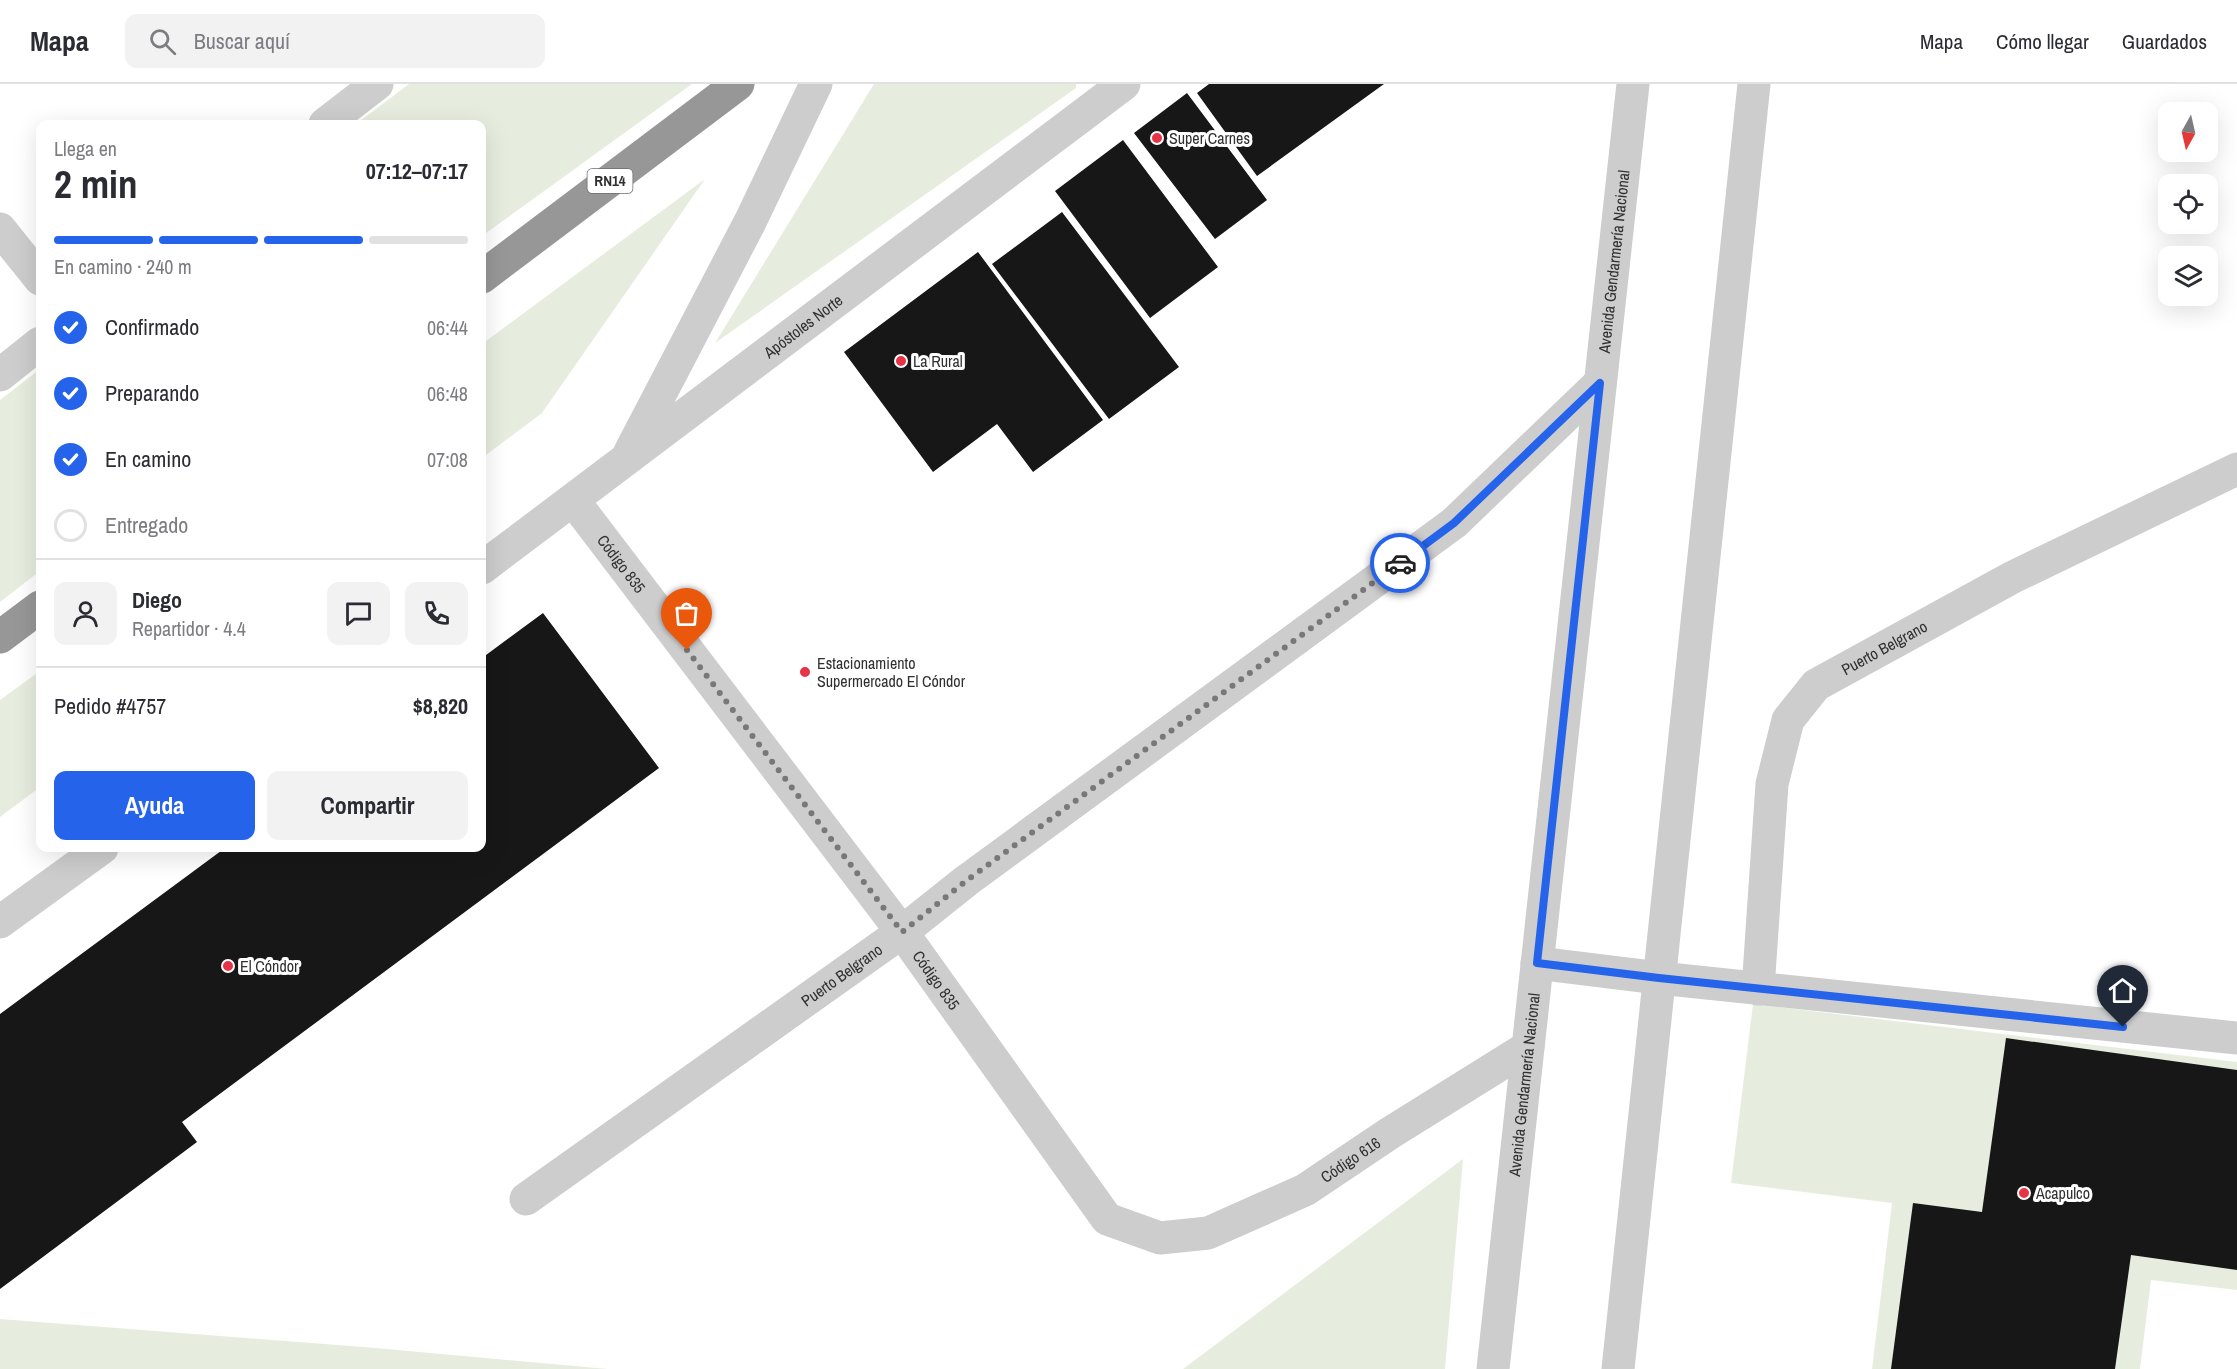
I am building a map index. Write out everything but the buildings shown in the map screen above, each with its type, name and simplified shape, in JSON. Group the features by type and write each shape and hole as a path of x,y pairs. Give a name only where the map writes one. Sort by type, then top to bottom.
{"highway":[{"name":"RN14","path":"486,274 738,84"},
{"path":"0,637 36,610"}],"street":[{"path":"330,120 377,84"},
{"path":"625,462 750,222 816,84"},
{"name":"Apóstoles Norte","path":"486,565 1124,84"},
{"name":"Avenida Gendarmería Nacional","path":"1493,1369 1633,84"},
{"path":"1618,1369 1754,84"},
{"path":"0,229 36,274"},
{"path":"0,375 36,347"},
{"name":"Puerto Belgrano","path":"526,1199 902,932 966,881 1454,523 1600,383"},
{"name":"Puerto Belgrano","path":"1758,989 1772,784 1788,720 1816,685 2013,577 2237,469"},
{"name":"Código 835","path":"573,500 902,932 1107,1219 1160,1238"},
{"path":"0,922 96,852"},
{"path":"1537,963 1758,989 2237,1038"},
{"name":"Código 616","path":"1160,1238 1208,1233 1305,1190 1390,1133 1528,1047"}],"green space":[{"path":"409,84 692,84 486,233 486,120 361,120"},
{"path":"874,84 1076,84 1076,88 715,343"},
{"path":"705,179 542,413 486,455 486,341"},
{"path":"36,372 36,574 0,602 0,400"},
{"path":"36,674 36,790 0,817 0,700"},
{"name":"Acapulco","path":"1753,1004 2237,1062 2237,1290 2151,1280 2140,1369 1872,1369 1892,1203 1731,1183"},
{"path":"1463,1159 1445,1369 1183,1369"},
{"path":"0,1319 376,1348 608,1369 0,1369"}],"way so far":[{"path":"687,650 902,932 966,881 1400,563"}],"place":[{"name":"Super Carnes","path":"1157,138"},
{"name":"La Rural","path":"901,361"},
{"name":"Estacionamiento Supermercado El Cóndor","path":"805,672"},
{"name":"El Cóndor","path":"228,966"},
{"name":"Acapulco","path":"2024,1193"}],"route":[{"path":"1400,563 1454,523 1600,383 1537,963 2123,1027"}]}
